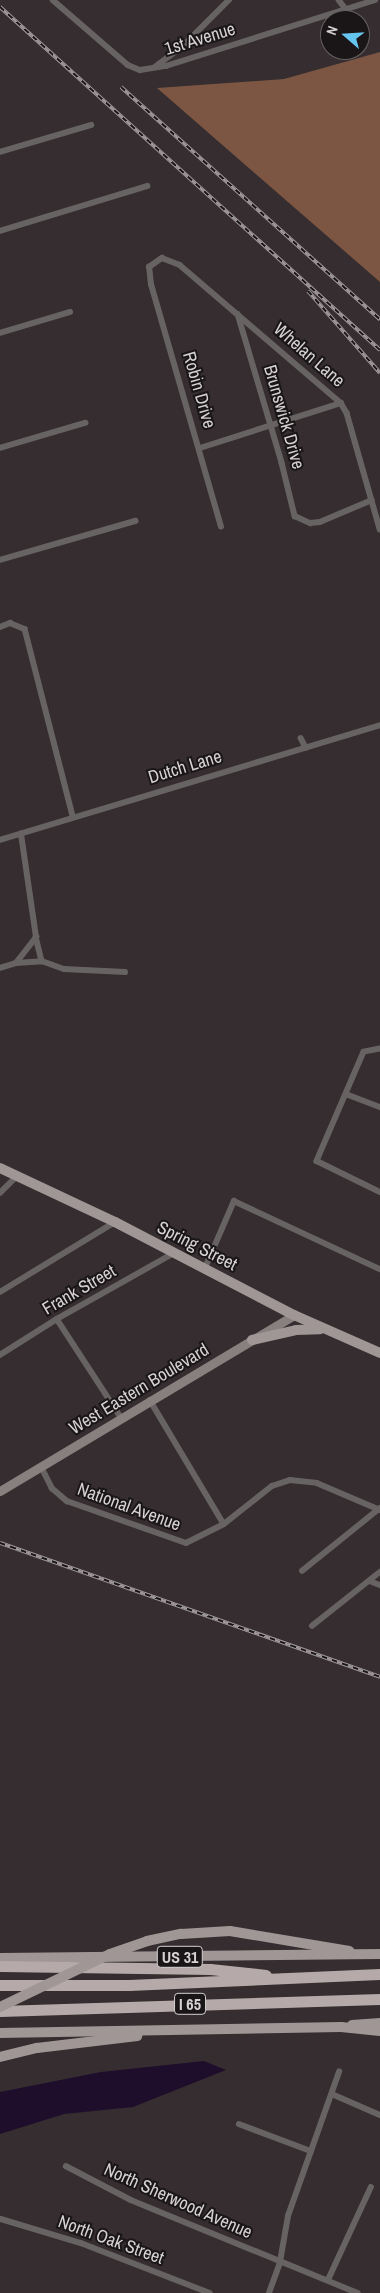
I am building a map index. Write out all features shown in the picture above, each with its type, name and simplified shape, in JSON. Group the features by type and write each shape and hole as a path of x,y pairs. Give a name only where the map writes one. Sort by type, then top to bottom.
{"highway":[{"path":"0,1966 57,1970 210,1969 248,1971 277,1978"},
{"name":"I 65","path":"0,1985 76,1986 380,1974"},
{"name":"I 65","path":"0,2009 380,1999"}],"main road":[{"name":"Spring Street","path":"0,1168 115,1222 294,1315 380,1353"},
{"name":"West Eastern Boulevard","path":"0,1491 294,1315"},
{"path":"252,1340 296,1330 326,1329"},
{"path":"0,2009 110,1954 147,1941 187,1933 230,1930 338,1947 359,1954"},
{"name":"US 31","path":"0,1958 380,1954"},
{"path":"0,2033 160,2032 341,2027 380,2023"},
{"path":"341,2027 380,2031"},
{"path":"0,2057 37,2048 160,2032"}],"street":[{"name":"1st Avenue","path":"53,0 128,65 140,70 154,68 375,0"},
{"path":"154,68 185,44 229,0"},
{"path":"338,0 345,8"},
{"path":"0,152 91,126"},
{"path":"0,231 147,186"},
{"name":"Whelan Lane","path":"152,262 162,258 180,265 341,402 347,413 380,529"},
{"name":"Robin Drive","path":"152,262 148,270 151,285 200,448 221,526"},
{"path":"0,333 70,312"},
{"name":"Brunswick Drive","path":"238,314 272,427 293,513 307,522 320,522 372,500"},
{"path":"200,448 272,427 341,402"},
{"path":"0,448 85,423"},
{"path":"0,560 135,521"},
{"path":"0,627 10,623 22,627 72,816"},
{"name":"Dutch Lane","path":"0,840 72,816 380,725"},
{"path":"301,738 306,748"},
{"path":"21,834 36,937 42,961"},
{"path":"16,963 36,937"},
{"path":"0,968 16,963 42,961 83,972 125,972"},
{"path":"380,1049 366,1050 317,1161 380,1192"},
{"path":"346,1094 380,1107"},
{"path":"0,1193 17,1176"},
{"path":"205,1268 234,1201 380,1269"},
{"path":"0,1292 115,1222"},
{"name":"Frank Street","path":"0,1355 57,1319 174,1253"},
{"path":"57,1319 121,1417"},
{"path":"150,1400 224,1524"},
{"name":"National Avenue","path":"41,1466 52,1488 67,1501 177,1541 193,1541 224,1524 272,1486 298,1480 317,1483 380,1509"},
{"path":"302,1571 380,1509"},
{"path":"312,1626 380,1572"},
{"path":"370,1581 380,1585"},
{"path":"269,2293 280,2262 288,2216 339,2072"},
{"path":"332,2094 380,2114"},
{"path":"238,2124 311,2151"},
{"name":"North Sherwood Avenue","path":"66,2166 131,2200 358,2293"},
{"path":"328,2280 371,2187"},
{"name":"North Oak Street","path":"1,2219 81,2244 210,2293"}],"shaded area":[{"path":"380,52 380,282 157,88 284,79 352,60 370,60 370,55"},
{"path":"204,2061 226,2070 133,2107 64,2114 0,2134 0,2092 101,2072"}],"railway":[{"path":"0,7 380,350"},
{"path":"121,87 380,319"},
{"path":"308,291 380,373"},
{"path":"0,1543 380,1677"}]}
